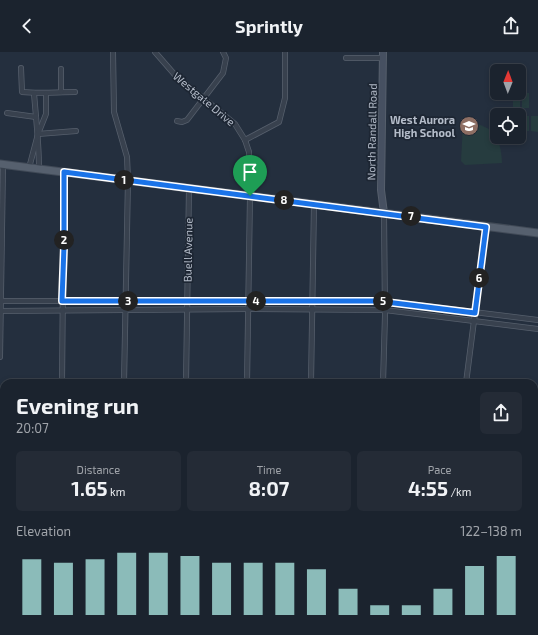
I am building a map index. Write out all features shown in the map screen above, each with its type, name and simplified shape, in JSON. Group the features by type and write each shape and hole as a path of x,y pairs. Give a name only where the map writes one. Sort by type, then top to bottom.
{"main road":[{"name":"North Randall Road","path":"383,55 381,190 384,213"},
{"path":"1,164 538,233"}],"street":[{"path":"113,52 114,112 127,157 128,180 124,379"},
{"name":"Westgate Drive","path":"155,52 175,76 236,124 245,140 249,152 250,196 247,379"},
{"path":"177,121 182,122 187,120 223,73 226,58 223,52"},
{"path":"245,140 278,122 285,98 285,52"},
{"path":"346,58 383,55"},
{"path":"21,68 22,92 46,94 76,92"},
{"path":"61,69 61,92"},
{"path":"34,93 38,134 39,169"},
{"path":"29,168 38,134 46,114 46,94"},
{"path":"7,113 36,117"},
{"path":"38,134 76,131"},
{"path":"0,357 1,164"},
{"path":"62,379 64,172"},
{"name":"Buell Avenue","path":"186,379 189,188"},
{"path":"311,379 314,204"},
{"path":"383,379 385,310 384,213"},
{"path":"467,379 486,227"},
{"path":"1,301 385,301 538,320"},
{"path":"0,311 249,309 385,310 538,329"}],"green space":[{"path":"526,93 529,93 529,108 522,108 522,100 526,100"},
{"path":"513,100 520,100 520,108 513,108"},
{"path":"526,116 529,116 529,131 526,131"},
{"path":"531,116 538,116 538,132 531,131"},
{"path":"463,123 481,125 490,130 490,144 499,144 502,163 465,165 461,161"}],"place":[{"name":"West Aurora High School","path":"469,126"}],"route":[{"path":"64,172 250,196 486,227 475,313 378,301 62,301 64,172"}]}
